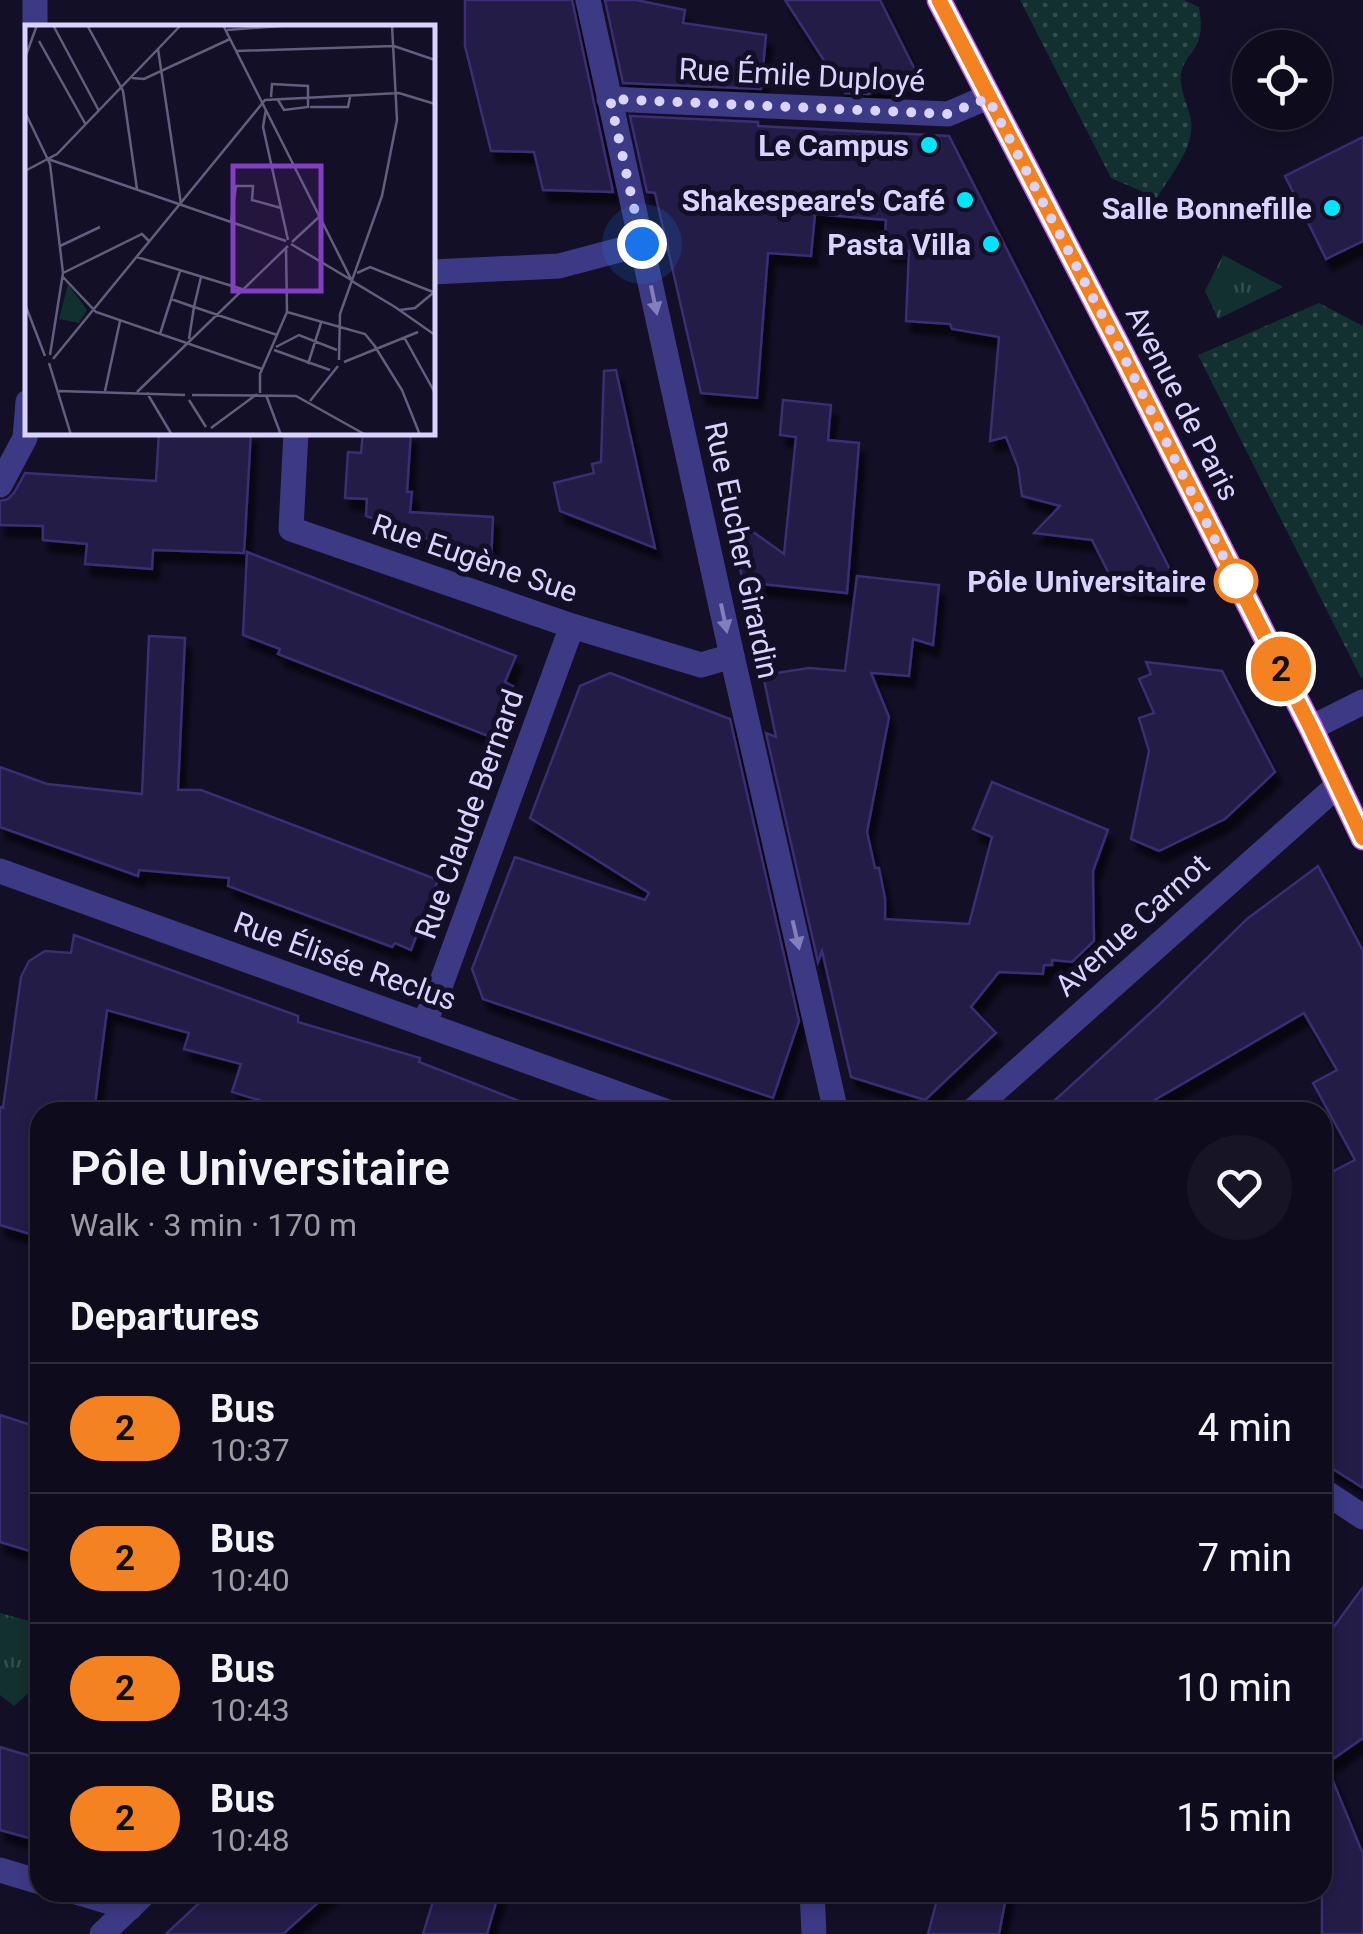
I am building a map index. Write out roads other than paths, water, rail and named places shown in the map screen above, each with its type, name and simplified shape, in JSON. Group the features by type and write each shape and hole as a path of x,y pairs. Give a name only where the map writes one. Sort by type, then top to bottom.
{"main road":[{"name":"Avenue de Paris","path":"939,0 1122,353 1363,838"}],"street":[{"name":"Rue Eucher Girardin","path":"588,0 834,1102"},
{"name":"Rue Émile Duployé","path":"610,99 948,114 988,98"},
{"path":"435,272 559,266 642,244"},
{"path":"0,485 25,435"},
{"name":"Rue Eugène Sue","path":"296,435 291,529 572,626 701,664 732,656"},
{"name":"Rue Claude Bernard","path":"424,1024 572,626"},
{"path":"1311,728 1363,702"},
{"name":"Avenue Carnot","path":"982,1102 1338,786"},
{"name":"Rue Élisée Reclus","path":"0,871 640,1102"},
{"path":"1332,1497 1363,1517"},
{"path":"0,1870 30,1879"},
{"path":"102,1934 136,1902"},
{"path":"812,1902 814,1934"}],"place":[{"name":"Le Campus","path":"929,145"},
{"name":"Shakespeare's Café","path":"965,200"},
{"name":"Salle Bonnefille","path":"1332,208"},
{"name":"Pasta Villa","path":"991,244"},
{"name":"Pôle Universitaire","path":"1236,581"}]}
